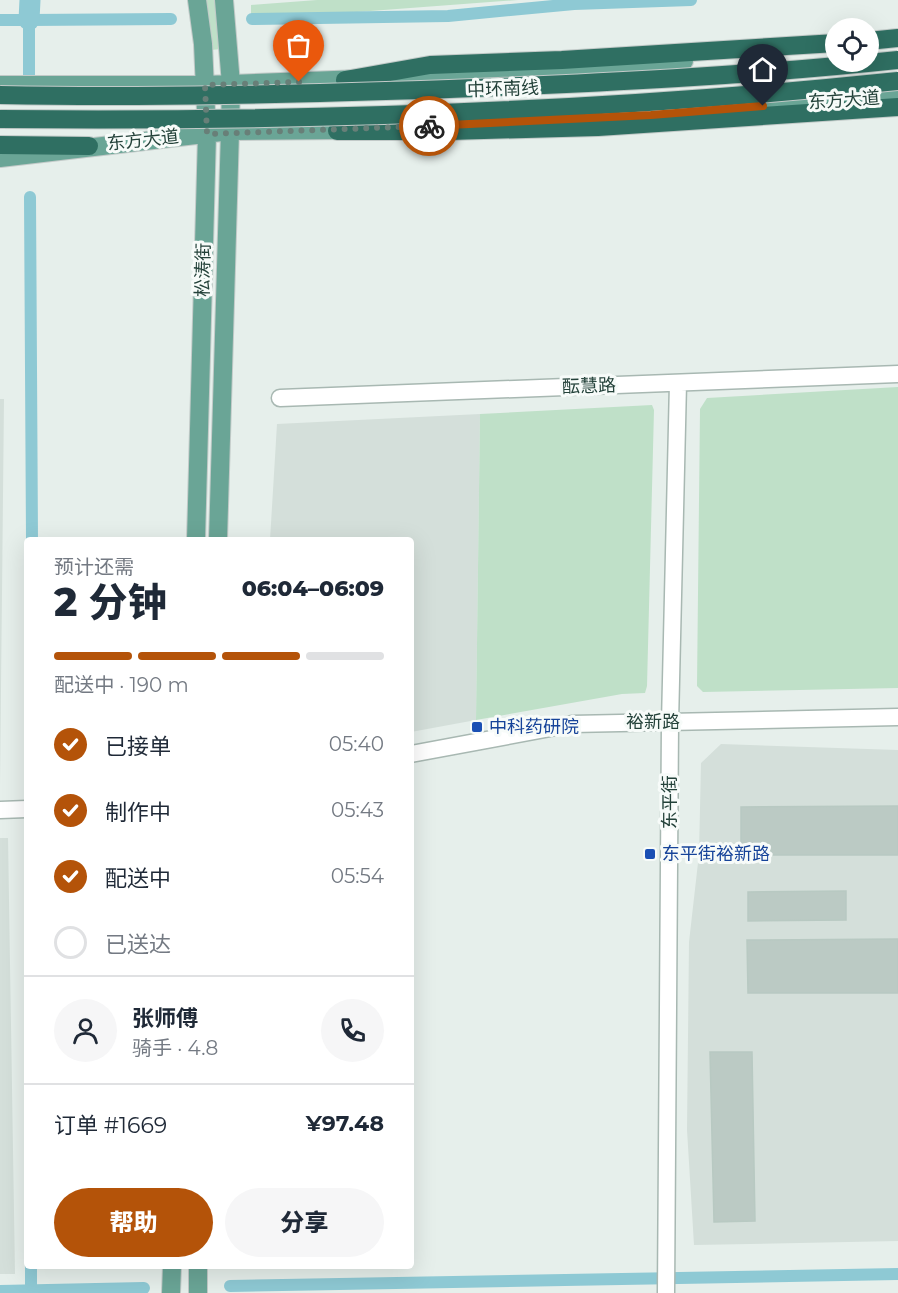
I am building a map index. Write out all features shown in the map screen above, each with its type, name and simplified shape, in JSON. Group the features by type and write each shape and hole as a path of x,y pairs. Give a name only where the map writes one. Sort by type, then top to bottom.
{"highway":[{"path":"879,40 898,38"},
{"path":"345,80 430,65 562,60 825,44"},
{"name":"中环南线","path":"0,95 111,98 534,86 825,68 898,60"},
{"name":"中环南线","path":"0,119 137,120 537,109 898,81"},
{"path":"337,130 449,131 598,127 898,107"},
{"path":"0,145 89,146"}],"main road":[{"name":"松涛街","path":"196,537 207,134 203,44 197,0"},
{"name":"松涛街","path":"218,537 231,84 224,0"},
{"path":"879,47 898,46"},
{"path":"0,85 205,85 345,80 619,66 825,52"},
{"name":"东方大道","path":"0,158 230,131 337,130 651,115 898,96"},
{"path":"171,1293 172,1269"},
{"path":"198,1269 198,1293"}],"street":[{"name":"酝慧路","path":"280,398 898,374"},
{"name":"东平街","path":"666,1293 670,723 678,383"},
{"name":"裕新路","path":"414,753 572,724 898,717"},
{"path":"0,810 23,809"}],"shaded area":[{"path":"0,399 4,399 0,787"},
{"path":"480,414 476,720 414,731 414,537 270,537 277,424"},
{"path":"721,744 898,750 898,1241 694,1245 687,1130 689,942 699,854 701,763"},
{"path":"0,838 8,838 15,1274 0,1274"}],"green space":[{"path":"206,0 217,0 221,49 211,50"},
{"path":"317,0 518,0 251,20 251,5"},
{"path":"898,387 898,688 703,692 697,686 700,409 707,398"},
{"path":"652,405 654,410 645,693 622,694 476,720 480,414"}],"building":[{"path":"898,806 898,855 741,855 741,807"},
{"path":"846,891 846,920 748,921 748,892"},
{"path":"898,939 898,993 748,993 747,940"},
{"path":"710,1052 752,1052 755,1221 714,1222"}],"waterway":[{"path":"29,20 30,0"},
{"path":"252,19 448,16 574,4 691,0"},
{"path":"29,20 171,19"},
{"path":"0,20 29,20 29,76"},
{"path":"30,197 32,537"},
{"path":"31,1269 31,1293"},
{"path":"230,1286 898,1274"},
{"path":"0,1291 144,1288"}],"way so far":[{"path":"299,82 205,85 207,134 230,131 429,126"}],"place":[{"name":"中科药研院","path":"477,727"},
{"name":"东平街裕新路","path":"650,854"}],"route":[{"path":"429,126 651,115 763,106"}]}
